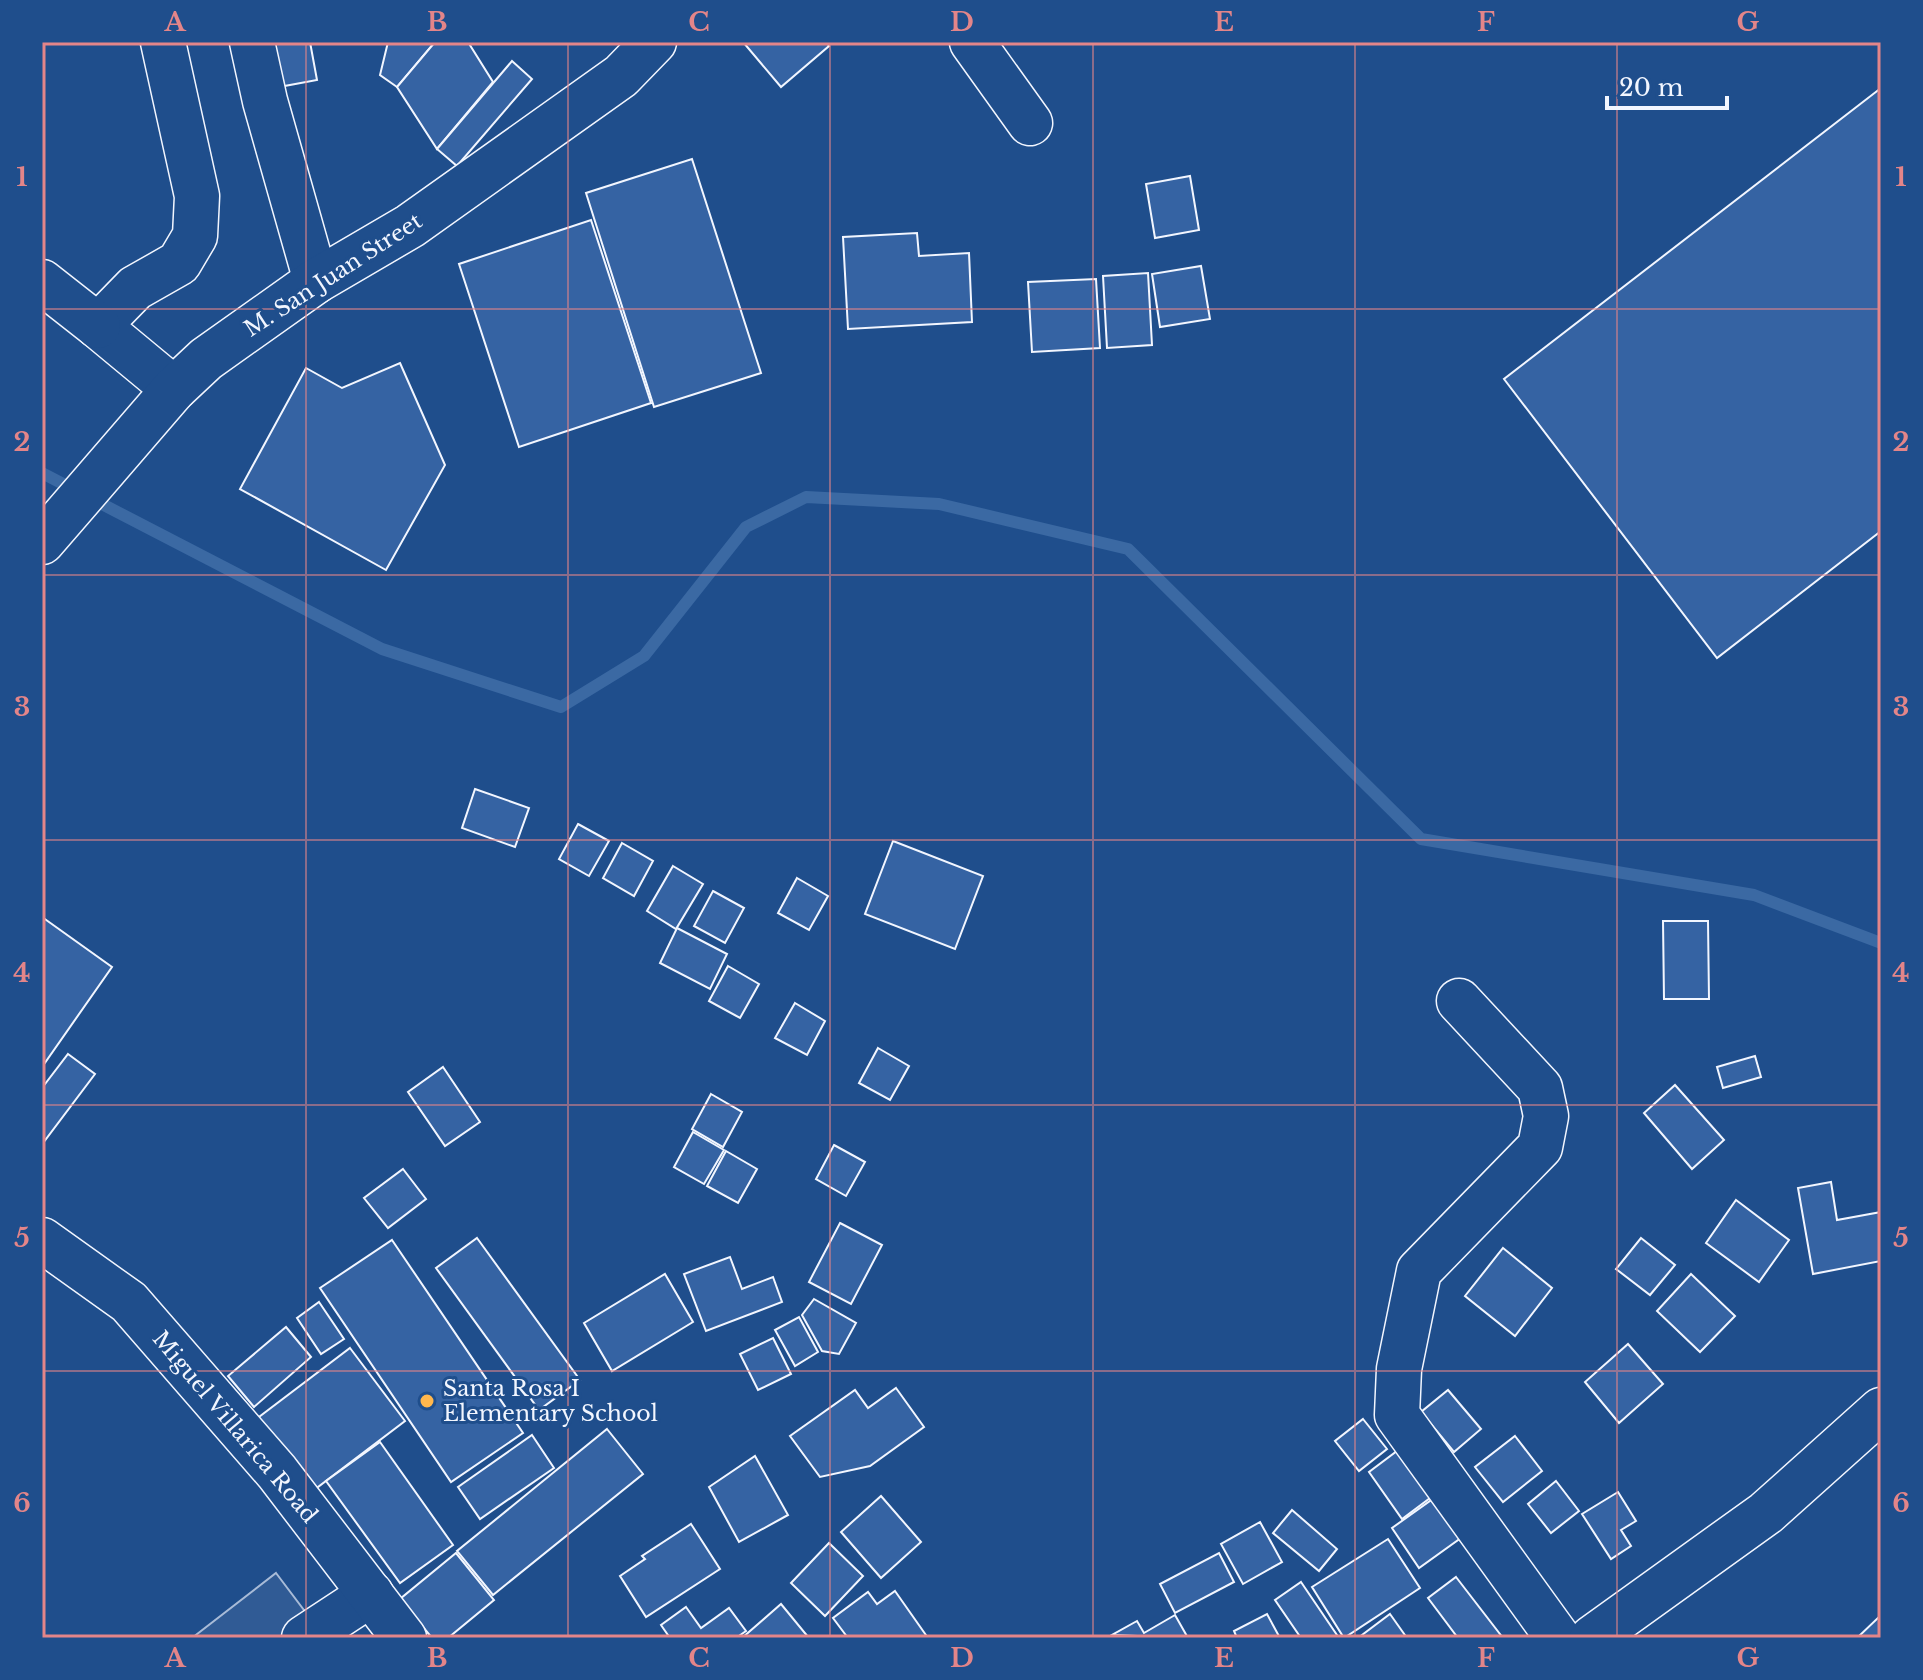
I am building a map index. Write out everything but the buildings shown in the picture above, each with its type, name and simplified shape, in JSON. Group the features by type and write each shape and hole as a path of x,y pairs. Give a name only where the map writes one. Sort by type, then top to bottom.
{"street":[{"path":"98,326 135,288 179,263 195,236 197,196 163,42"},
{"path":"252,42 265,101 316,281"},
{"name":"M. San Juan Street","path":"42,542 174,389 206,359 316,281 410,226 621,76 654,42"},
{"path":"972,42 1030,123"},
{"path":"42,282 174,389"},
{"path":"1459,1001 1540,1088 1546,1116 1540,1147 1419,1271 1399,1369 1397,1415 1558,1638"},
{"name":"Miguel Villarica Road","path":"42,1240 129,1302 277,1472 404,1638"},
{"path":"1592,1638 1766,1513 1881,1410"},
{"path":"304,1638 371,1594"}],"shaded area":[{"path":"276,1573 325,1638 192,1638"}],"waterway":[{"path":"42,473 382,649 561,707 644,656 746,527 806,497 939,504 1128,549 1421,839 1754,895 1881,943"}],"place":[{"name":"Santa Rosa I Elementary School","path":"427,1401"}]}
